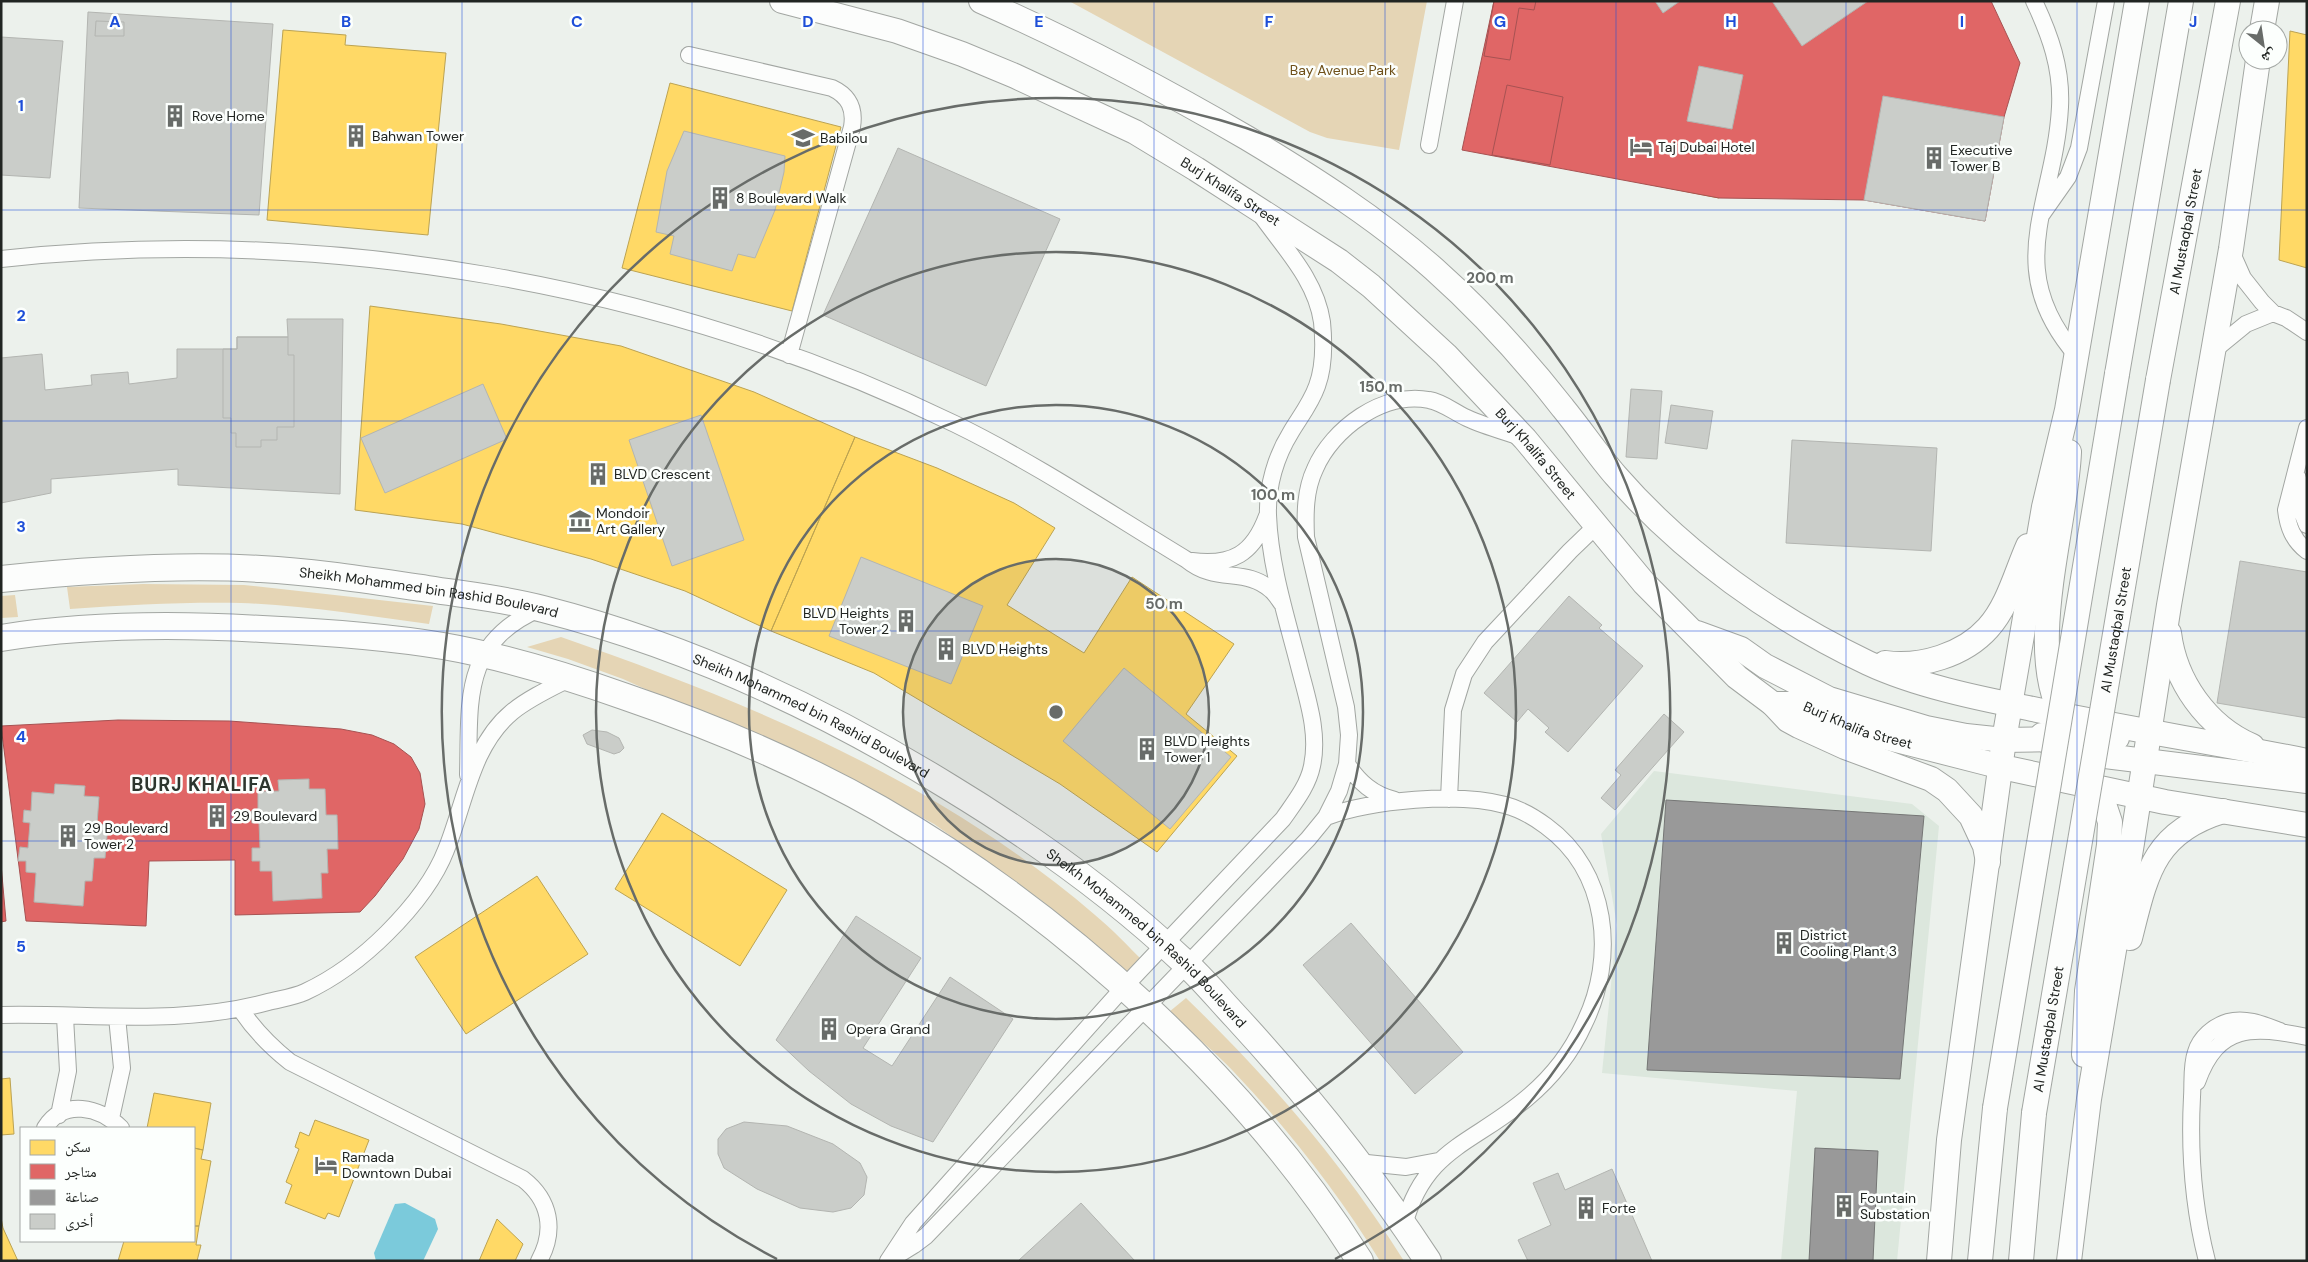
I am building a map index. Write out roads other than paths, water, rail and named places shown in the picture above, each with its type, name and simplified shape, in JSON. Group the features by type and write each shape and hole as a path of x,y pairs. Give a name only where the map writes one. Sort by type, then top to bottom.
{"main road":[{"name":"Sheikh Mohammed bin Rashid Boulevard","path":"1,579 167,568 260,569 354,578 540,608 617,631 713,665 814,710 864,736 1015,828 1069,866 1166,945 1188,965 1279,1063 1357,1162 1428,1261"},
{"path":"1,638 63,631 123,628 230,627 284,630 422,644 483,654 571,678 760,748 879,809 984,876 1034,913 1147,1007 1238,1101 1278,1147 1314,1192 1360,1261"}],"street":[{"path":"980,1 1013,9 1211,117 1301,171 1392,234 1434,269 1520,356 1618,478 1680,539 1713,567 1768,605 1854,656 1896,674 1972,696 2148,733 2307,761"},
{"path":"1429,145 1455,1"},
{"path":"2034,1 2050,36 2060,83 2057,131 2035,243 2039,285 2051,320 2077,356"},
{"path":"2041,216 2064,184 2080,148 2106,1"},
{"path":"1939,1261 1949,1140 2002,767 2004,740 2044,507 2067,410 2077,356 2136,1"},
{"path":"1980,1261 1995,1108 2180,1"},
{"name":"Al Mustaqbal Street","path":"2021,1261 2034,1113 2158,380 2228,1"},
{"path":"2264,20 2267,1"},
{"name":"Burj Khalifa Street","path":"795,3 836,8 962,54 1015,76 1135,132 1339,261 1371,286 1446,355 1525,439 1595,527 1644,583 1737,677 1773,704 1801,704 1873,735 2002,767 2140,796 2307,824"},
{"path":"689,55 832,88 841,92 852,108 852,127 789,355"},
{"path":"2068,1261 2089,1099 2106,989 2140,796 2148,733 2230,249 2257,70"},
{"path":"888,1261 913,1223 1124,988 1283,819 1301,793 1312,768 1315,740 1273,559 1268,514 1270,488 1276,462 1317,386 1322,368 1322,323 1311,286 1302,270 1257,210"},
{"path":"1,259 69,253 197,249 298,253 439,268 534,284 629,305 722,332 789,355 898,398 957,425 1014,456 1208,573 1254,580 1272,590 1283,605"},
{"path":"2230,249 2243,278 2280,316 2307,332"},
{"path":"2213,352 2246,324 2280,316 2307,320"},
{"path":"888,1261 926,1236 1308,840 1326,817 1339,791 1347,764 1349,735 1346,707 1306,537 1305,514 1314,469 1327,447 1348,427 1384,404 1408,400 1428,400 1443,404 1468,418 1525,439"},
{"path":"2067,410 2069,467 2045,633 2049,678 2061,715 2068,747 2089,784 2103,802 2110,822 2109,845 2085,1013 2084,1056 2089,1099"},
{"path":"2307,428 2297,461 2286,510 2293,536 2307,551"},
{"path":"2297,461 2301,510 2307,525"},
{"path":"1854,656 1871,661 1907,664 1942,657 1974,640 1988,628 2004,603 2044,507"},
{"path":"1187,560 1220,562 1244,552 1261,532 1268,514"},
{"path":"1449,799 1453,710 1464,674 1485,642 1595,527"},
{"path":"2169,606 2171,644 2183,680 2192,696 2215,723 2229,734 2244,743 2277,755"},
{"path":"1,1015 159,1018 241,1010 304,992 363,957 396,924 426,887 444,854 459,819 468,782 472,688 483,654 494,639 508,626 540,608"},
{"path":"1693,631 1741,649 1766,666 1829,699 1950,733 2068,747 2145,761 2307,781"},
{"path":"468,782 486,745 511,713 571,678"},
{"path":"1773,704 1788,720 1799,726 1845,747 1931,779 1947,790 1971,816 1984,846 1988,862"},
{"path":"2011,705 2140,796"},
{"path":"2002,767 2068,747 2148,733"},
{"path":"1347,764 1357,778 1370,790 1385,798 1402,802"},
{"path":"1326,817 1363,806 1402,802 1449,799 1478,800 1507,805 1534,817 1557,834 1584,868 1595,891 1601,916 1603,942 1595,996 1585,1023 1571,1048 1554,1072 1526,1099 1438,1162 1416,1191 1404,1225"},
{"path":"2106,989 2127,950 2144,881 2158,854 2169,840 2181,830 2194,822 2224,811"},
{"path":"241,1010 254,1030 290,1062 522,1179 534,1188 548,1213 550,1227 547,1242 539,1261"},
{"path":"46,1127 60,1107 68,1071 65,1016"},
{"path":"116,1123 117,1093 122,1068 117,1017"},
{"path":"2207,1261 2198,1224 2192,1179 2190,1133 2192,1096 2202,1066 2219,1044 2244,1031 2258,1029 2307,1036"},
{"path":"60,1107 72,1110 86,1108 99,1111 116,1123"},
{"path":"1357,1162 1406,1167 1438,1162"}],"water":[{"path":"405,1203 435,1219 438,1229 423,1261 376,1261 374,1253 395,1204"}],"place":[{"name":"Rove Home","path":"175,116"},
{"name":"Bahwan Tower","path":"356,136"},
{"name":"Babilou","path":"803,138"},
{"name":"Taj Dubai Hotel","path":"1641,147"},
{"name":"Executive Tower B","path":"1934,158"},
{"name":"8 Boulevard Walk","path":"720,198"},
{"name":"BLVD Crescent","path":"598,474"},
{"name":"Mondoir Art Gallery","path":"580,521"},
{"name":"BLVD Heights Tower 2","path":"906,621"},
{"name":"BLVD Heights","path":"946,649"},
{"name":"BLVD Heights Tower 1","path":"1147,749"},
{"name":"29 Boulevard","path":"217,816"},
{"name":"29 Boulevard Tower 2","path":"68,836"},
{"name":"District Cooling Plant 3","path":"1784,943"},
{"name":"Opera Grand","path":"829,1029"},
{"name":"Ramada Downtown Dubai","path":"326,1165"},
{"name":"Fountain Substation","path":"1844,1206"},
{"name":"Forte","path":"1586,1208"}],"district":[{"name":"BURJ KHALIFA","path":"202,784"}],"park label":[{"name":"Bay Avenue Park","path":"1343,70"}]}
